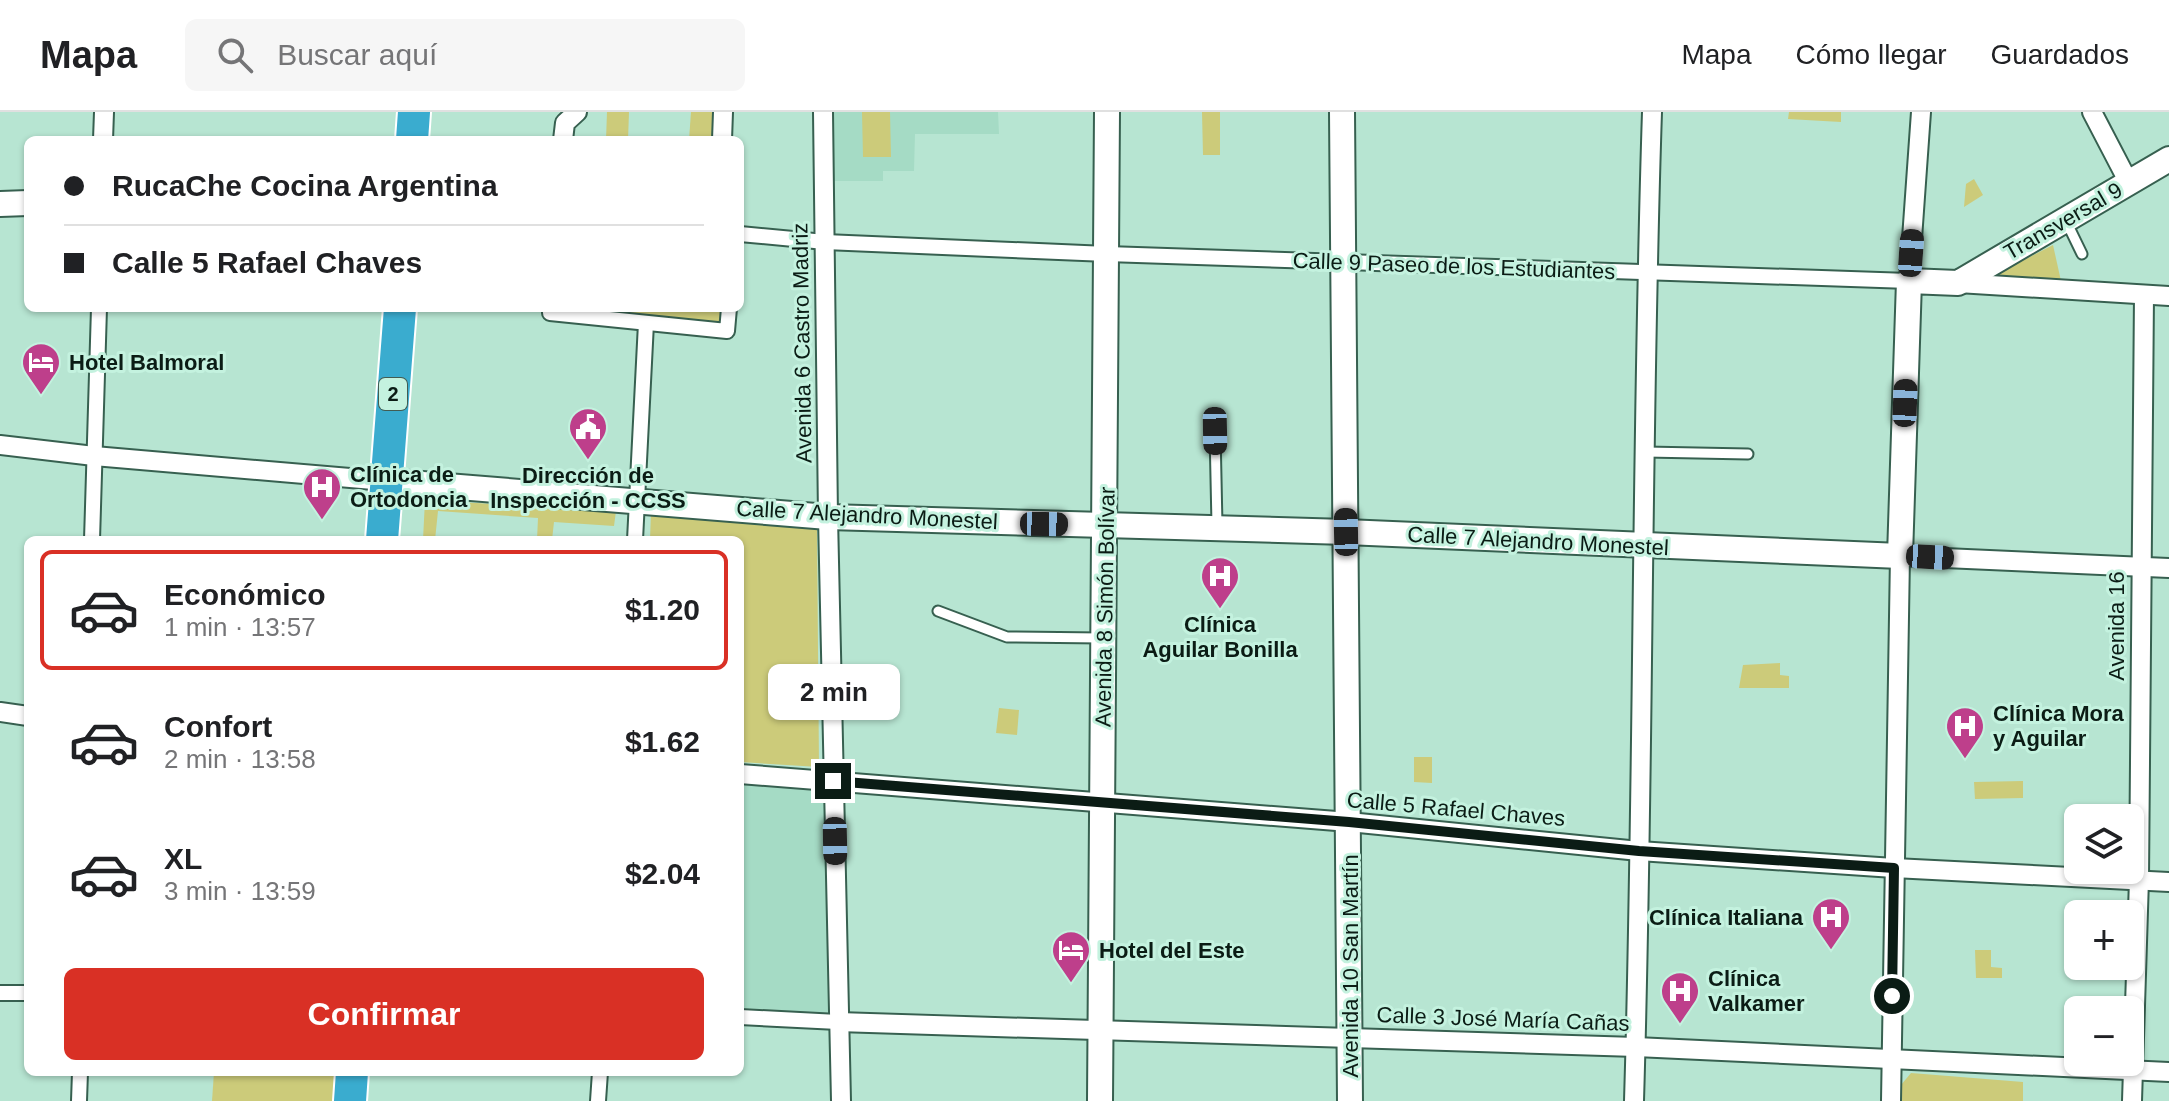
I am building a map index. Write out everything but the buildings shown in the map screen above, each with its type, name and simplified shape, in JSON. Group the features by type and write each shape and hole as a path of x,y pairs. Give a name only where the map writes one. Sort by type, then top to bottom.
{"highway":[{"path":"412,136 414,112"},
{"name":"2","path":"382,536 400,312"},
{"path":"350,1101 352,1076"}],"street":[{"path":"103,136 104,112"},
{"path":"563,136 565,123 577,112"},
{"path":"722,136 723,112"},
{"name":"Avenida 6 Castro Madriz","path":"823,112 841,1101"},
{"name":"Avenida 8 Simón Bolívar","path":"1100,1101 1107,112"},
{"name":"Avenida 10 San Martín","path":"1342,112 1350,1101"},
{"path":"1634,1101 1652,112"},
{"path":"1891,1101 1900,556 1909,281 1921,112"},
{"path":"2092,112 2129,183"},
{"name":"Transversal 9","path":"1958,283 2169,159"},
{"path":"0,204 24,203"},
{"name":"Calle 9 Paseo de los Estudiantes","path":"744,234 825,242 1107,254 2087,286 2169,296"},
{"name":"Avenida 16","path":"2139,804 2144,295"},
{"path":"92,536 99,312"},
{"path":"558,312 727,331 729,312"},
{"path":"635,536 646,323"},
{"name":"Calle 7 Alejandro Monestel","path":"0,445 94,456 828,517 1346,532 2169,568"},
{"path":"0,712 24,715"},
{"name":"Calle 5 Rafael Chaves","path":"744,774 1349,822 1639,851 2064,876"},
{"name":"Calle 5 Rafael Chaves","path":"2144,880 2169,882"},
{"name":"Avenida 16","path":"2135,996 2139,884"},
{"path":"0,993 24,993"},
{"name":"Calle 3 José María Cañas","path":"744,1017 1636,1047 2064,1068"},
{"name":"Calle 3 José María Cañas","path":"2144,1071 2169,1072"},
{"path":"79,1101 80,1076"},
{"path":"598,1101 600,1076"},
{"name":"Avenida 16","path":"2132,1101 2133,1076"}],"lane":[{"path":"2066,220 2082,254"},
{"path":"1215,431 1217,529"},
{"path":"1646,452 1748,454"},
{"path":"938,611 1007,637 1105,638"}],"shaded area":[{"path":"607,112 629,112 628,136 606,136"},
{"path":"691,112 717,112 715,136 689,136"},
{"path":"831,112 998,112 999,134 915,134 914,171 883,171 883,181 831,181"},
{"path":"862,112 890,112 891,157 863,157"},
{"path":"1202,112 1220,112 1220,155 1203,155"},
{"path":"1789,112 1841,112 1841,122 1788,119"},
{"path":"1974,179 1983,195 1964,207 1966,184"},
{"path":"2053,245 2061,281 1986,279"},
{"path":"592,312 722,312 720,326"},
{"path":"425,500 616,511 614,526 554,522 552,536 537,536 538,518 438,511 435,536 423,536"},
{"path":"651,512 817,529 819,767 744,762 744,536 650,536"},
{"path":"1780,663 1780,675 1789,676 1789,688 1739,688 1743,665"},
{"path":"999,708 1019,710 1017,735 996,733"},
{"path":"1414,757 1432,757 1432,783 1414,782"},
{"path":"2023,781 2023,798 1975,799 1974,782"},
{"path":"744,784 827,790 828,1015 744,1011"},
{"path":"1975,950 1991,950 1991,967 2002,968 2002,978 1976,978"},
{"path":"1911,1073 2023,1082 2023,1101 1901,1101 1901,1085"},
{"path":"214,1076 337,1076 336,1101 212,1101"}],"place":[{"name":"Hotel Balmoral","path":"41,396"},
{"name":"Dirección de Inspección - CCSS","path":"588,461"},
{"name":"Clínica de Ortodoncia","path":"322,521"},
{"name":"Clínica Aguilar Bonilla","path":"1220,610"},
{"name":"Clínica Mora y Aguilar","path":"1965,760"},
{"name":"Clínica Italiana","path":"1831,951"},
{"name":"Hotel del Este","path":"1071,984"},
{"name":"Clínica Valkamer","path":"1680,1025"}],"route":[{"path":"833,781 1349,822 1639,851 1894,868 1892,996"}]}
